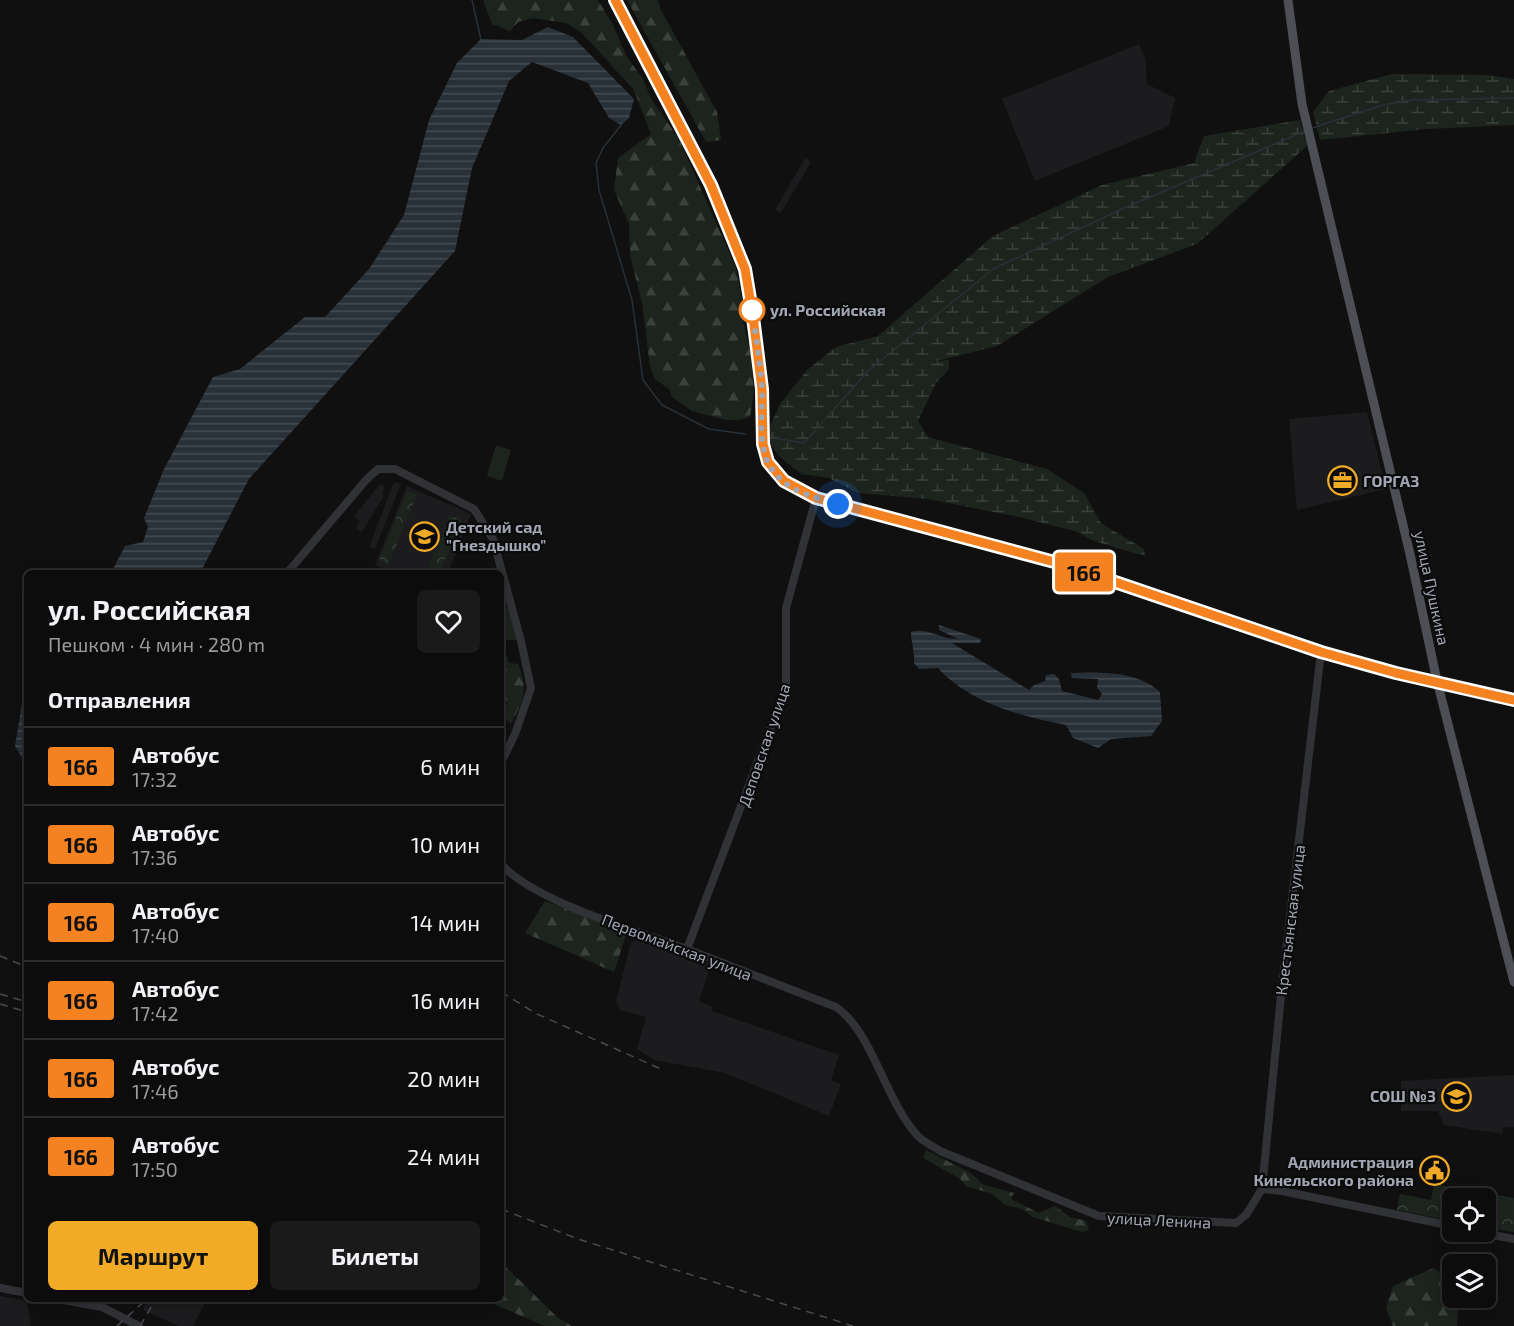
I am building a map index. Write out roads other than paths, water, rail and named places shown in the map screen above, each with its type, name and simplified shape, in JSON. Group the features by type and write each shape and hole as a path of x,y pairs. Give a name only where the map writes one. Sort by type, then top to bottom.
{"main road":[{"path":"615,0 711,185 745,269 762,389 763,444 768,462 774,472 784,481 816,498 1062,564 1321,652 1396,673 1437,681"},
{"name":"улица Пушкина","path":"1288,0 1302,104 1410,554 1437,681 1514,982"}],"street":[{"path":"290,570 371,473 386,467 395,469 474,509 494,542 501,570"},
{"name":"Деповская улица","path":"687,949 786,687 786,608 816,498"},
{"path":"504,580 531,688 518,726 504,756"},
{"name":"Крестьянская улица","path":"1262,1189 1282,984 1321,652"},
{"path":"1437,681 1514,700"},
{"name":"Первомайская улица","path":"504,867 512,876 538,891 604,919 836,1007 856,1024"},
{"name":"улица Ленина","path":"856,1024 886,1085 918,1136 940,1151 981,1170 1022,1183 1089,1214 1109,1218 1236,1222 1246,1215 1262,1189"},
{"path":"1262,1189 1282,1191 1442,1224"},
{"path":"1496,1236 1514,1239"},
{"path":"0,1288 24,1292"},
{"path":"74,1302 102,1307 137,1325"}],"waterway":[{"path":"472,0 481,40"},
{"path":"1312,128 1383,105 1412,100 1514,98"},
{"path":"621,125 603,148 596,163 599,190 632,300 643,380 662,405 709,429 745,434"},
{"path":"773,438 804,443 868,371 993,269 1122,209 1305,131"}],"railway":[{"path":"0,956 24,966"},
{"path":"0,994 24,1001"},
{"path":"504,994 537,1014 661,1069"},
{"path":"0,1004 24,1011"},
{"path":"504,1210 578,1239 853,1326"},
{"path":"117,1326 144,1302"},
{"path":"140,1326 154,1302"}],"place":[{"name":"ул. Российская","path":"752,310"},
{"name":"ГОРГАЗ","path":"1342,481"},
{"name":"Детский сад \"Гнездышко\"","path":"425,536"},
{"name":"СОШ №3","path":"1457,1096"},
{"name":"Администрация Кинельского района","path":"1435,1171"}]}
